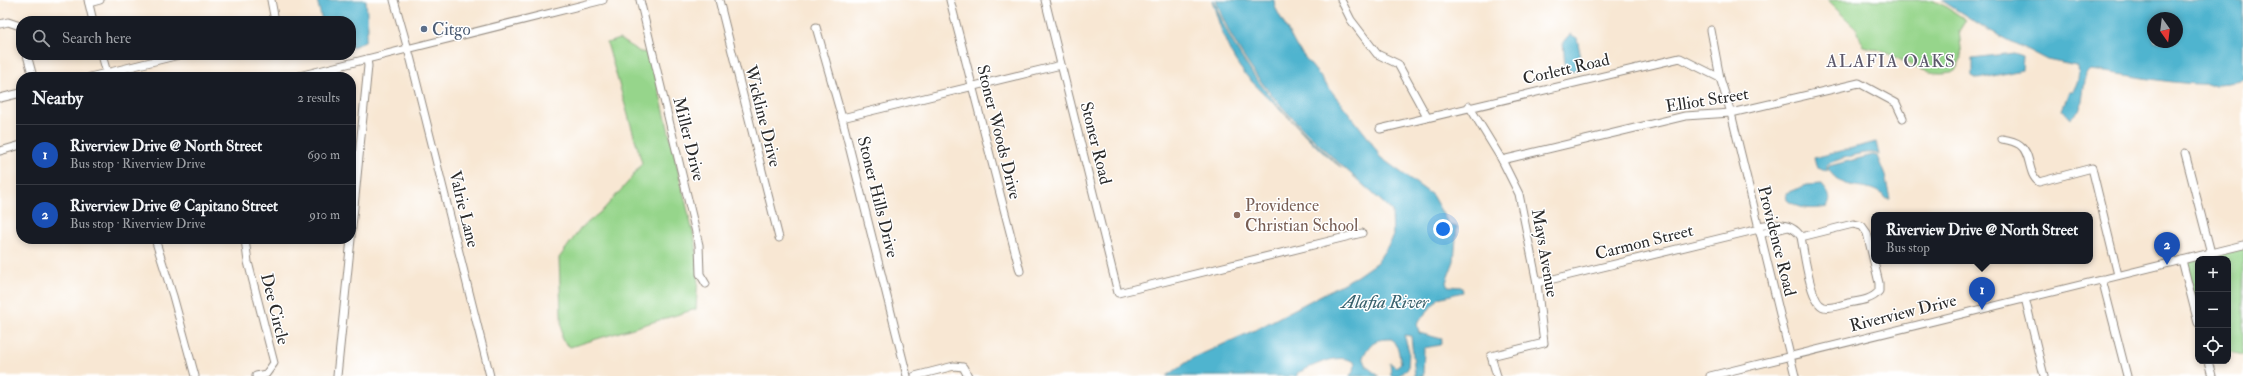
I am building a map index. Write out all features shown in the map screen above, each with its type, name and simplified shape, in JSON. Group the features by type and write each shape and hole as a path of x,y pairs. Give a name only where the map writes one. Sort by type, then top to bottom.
{"street":[{"path":"92,16 88,2 100,0"},
{"path":"271,0 274,16"},
{"name":"Valrie Lane","path":"394,0 408,49 490,376"},
{"path":"315,72 603,0"},
{"name":"Miller Drive","path":"640,0 699,245 700,274 706,284"},
{"name":"Wickline Drive","path":"719,0 779,238"},
{"name":"Stoner Woods Drive","path":"950,0 1020,271"},
{"name":"Stoner Road","path":"1045,0 1118,293 1362,233"},
{"path":"1341,0 1350,20 1377,54 1398,64 1427,117"},
{"path":"0,24 8,22 16,25"},
{"name":"Stoner Hills Drive","path":"816,27 842,118 907,376"},
{"path":"1710,30 1720,78 1731,113"},
{"name":"Corlett Road","path":"1380,129 1469,106 1680,58 1720,78"},
{"path":"356,187 368,66 367,59"},
{"path":"28,60 32,72"},
{"path":"103,60 107,72"},
{"path":"111,72 159,60"},
{"path":"842,118 1061,65"},
{"name":"Elliot Street","path":"1502,160 1685,116 1731,113 1859,83 1896,103 1903,118"},
{"path":"0,98 16,94"},
{"name":"Mays Avenue","path":"1469,106 1502,160 1519,194 1536,283 1544,343 1491,356 1497,376"},
{"name":"Providence Road","path":"1731,113 1795,376"},
{"path":"2002,139 2020,145 2026,153 2034,178 2039,182 2092,168 2118,275"},
{"path":"0,151 16,146"},
{"path":"2185,152 2211,253"},
{"path":"1871,250 1867,233 1862,226 1853,224 1801,237 1812,289 1819,305 1831,308 1872,297 1879,291 1879,284 1874,264"},
{"name":"Carmon Street","path":"1536,283 1759,230 1788,227 1798,232 1801,237"},
{"path":"156,244 195,376"},
{"name":"Dee Circle","path":"246,244 248,262 274,363 266,374 256,376"},
{"path":"337,376 350,244"},
{"name":"Riverview Drive","path":"1710,376 2243,245"},
{"path":"2182,260 2195,311"},
{"path":"2102,280 2127,376"},
{"path":"2025,298 2044,376"},
{"path":"2209,364 2212,376"},
{"path":"915,376 954,366 963,367 968,376"}],"green space":[{"path":"1827,0 1932,0 1947,7 1966,20 1959,31 1962,57 1955,71 1935,73 1918,68 1876,49 1863,46 1857,29"},
{"path":"619,39 640,52 650,53 696,245 698,276 696,309 570,347 562,340 559,258 581,228 603,210 629,181 642,163 607,43"},
{"path":"2243,248 2243,355 2231,353 2231,256 2211,256"},
{"path":"2195,260 2195,304 2185,263"}],"water":[{"path":"317,0 366,0 368,28 365,41 356,46 356,16 321,16"},
{"path":"1212,0 1214,0 1236,49 1267,92 1284,112 1342,168 1314,144 1246,76 1235,60 1224,38"},
{"name":"Alafia River","path":"1216,0 1274,0 1275,7 1296,46 1370,140 1380,157 1432,195 1449,225 1457,227 1454,261 1446,282 1448,286 1462,287 1463,292 1439,298 1417,323 1419,333 1442,339 1440,345 1424,348 1423,376 1415,376 1411,336 1404,335 1409,351 1408,369 1398,376 1391,376 1390,363 1396,367 1401,363 1398,349 1392,339 1377,340 1371,344 1363,357 1367,367 1379,376 1349,376 1354,371 1355,363 1349,360 1334,359 1297,373 1297,376 1167,376 1193,358 1257,329 1357,276 1377,262 1393,238 1392,211 1290,116 1267,90 1247,62 1229,32"},
{"path":"1941,0 2243,0 2243,80 2209,84 2189,83 2147,79 2090,70 2086,74 2081,108 2070,119 2062,110 2069,91 2073,91 2077,82 2079,72 2077,66 2047,60 1987,29"},
{"path":"1570,34 1577,38 1582,63 1577,70 1570,71 1565,66 1563,42"},
{"path":"2014,53 2023,56 2022,70 1978,79 1972,76 1972,58"},
{"path":"1876,142 1879,155 1869,153 1846,158 1827,164 1827,171 1816,166 1814,158"},
{"path":"1873,155 1877,156 1885,176 1890,199 1887,199 1872,189 1849,185 1842,182 1828,169 1829,166"},
{"path":"1821,184 1830,198 1827,207 1806,208 1791,203 1787,200 1786,193 1807,185"}],"place":[{"name":"Citgo","path":"424,29"},
{"name":"Providence Christian School","path":"1237,215"},
{"name":"Riverview Drive @ Capitano Street","path":"2167,265"},
{"name":"Riverview Drive @ North Street","path":"1982,310"}],"district":[{"name":"ALAFIA OAKS","path":"1891,61"}]}
